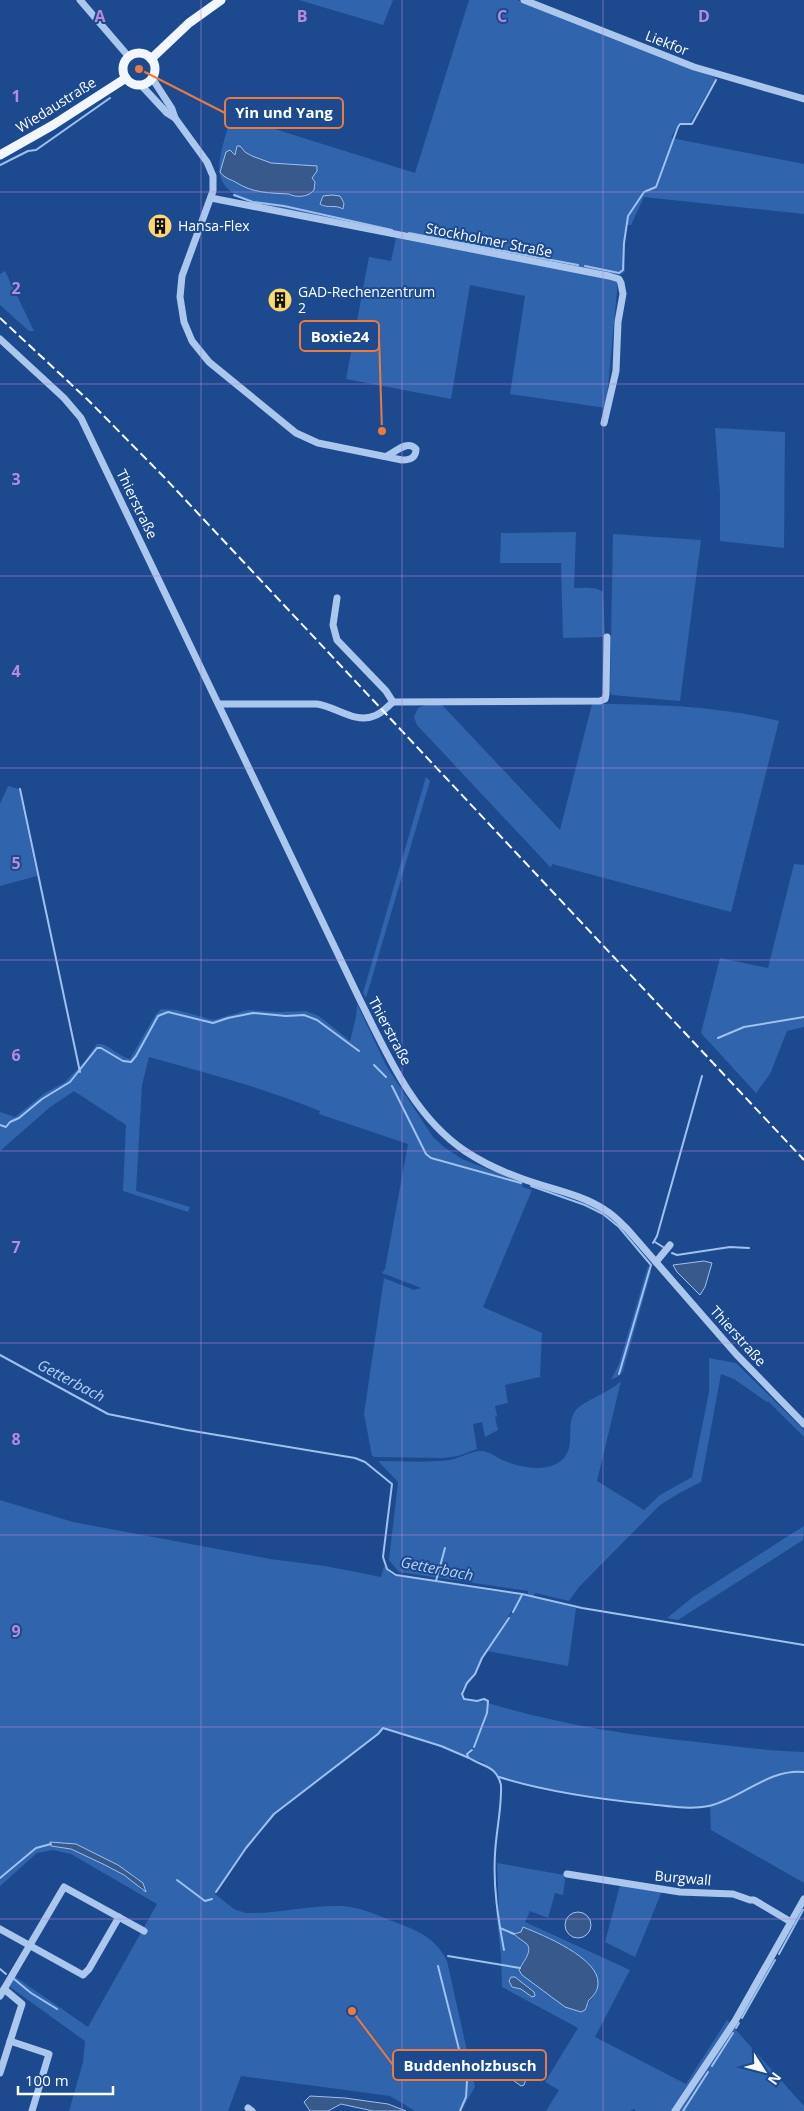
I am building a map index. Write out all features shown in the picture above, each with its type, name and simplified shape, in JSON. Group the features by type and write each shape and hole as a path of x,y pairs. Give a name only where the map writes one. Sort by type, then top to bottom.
{"main road":[{"path":"151,59 189,23 221,0"},
{"path":"138,54 151,59 155,68 152,78 141,85 131,83 126,78 124,65 129,57 138,54"},
{"name":"Wiedaustraße","path":"0,155 53,125 126,78"}],"street":[{"name":"Liekfor","path":"524,0 694,67 804,99"},
{"path":"84,1 129,57"},
{"path":"152,78 172,109 175,118 210,167 214,181 211,198 184,268 180,285 184,322 199,352 296,433 318,443 388,456"},
{"path":"141,85 167,113 175,118"},
{"name":"Stockholmer Straße","path":"211,198 618,279 621,283 622,294 618,322 617,355 604,423"},
{"name":"Thierstraße","path":"0,339 64,398 81,418 390,1060 423,1110 455,1144 485,1163 605,1209 628,1230 736,1354 804,1424"},
{"path":"337,598 333,625 337,640 386,691 393,702"},
{"path":"219,704 324,705 362,718 378,714 393,702 600,701 604,699 606,694 607,637"},
{"path":"656,1262 670,1245"},
{"name":"Burgwall","path":"567,1874 680,1892 734,1894 754,1900 791,1922"},
{"path":"0,2073 2,2057 10,2041 22,2004 2,1992 28,1945 64,1887 144,1931"},
{"path":"675,2111 735,2021 804,1899"},
{"path":"0,1929 83,1975 118,1917"},
{"path":"10,2041 49,2054 32,2111"}],"shaded area":[{"path":"299,0 393,0 383,25"},
{"path":"469,0 517,0 716,78 690,123 679,123 671,138 804,164 804,214 644,197 631,225 626,225 624,243 625,272 620,275 261,205 230,191 223,182 220,172 220,161 230,118 233,116 415,173"},
{"path":"237,146 240,146 252,156 271,163 317,166 317,171 312,178 315,182 314,190 309,194 299,196 262,192 249,189 226,178 220,172 226,152 230,150 235,155"},
{"path":"323,196 340,196 344,203 343,209 320,204"},
{"path":"396,238 618,280 606,408 510,394 525,296 470,285 451,399 346,379 369,257 391,261"},
{"path":"5,271 34,331 29,331 0,305 0,274"},
{"path":"715,428 785,432 784,548 720,541 720,494"},
{"path":"576,532 574,588 593,588 603,592 605,637 563,638 561,563 500,563 501,533"},
{"path":"613,534 701,540 680,701 612,695 610,691"},
{"path":"592,704 710,709 779,721 731,912 552,864 551,868 417,725 414,717 418,708 426,705 442,705 560,830"},
{"path":"426,777 430,781 366,998 363,993"},
{"path":"8,786 19,789 37,876 0,886 0,804"},
{"path":"794,864 804,865 804,1027 787,1031 770,1074 756,1093 701,1033 720,958 768,968"},
{"path":"357,1004 387,1067 433,1137 462,1159 523,1183 522,1187 532,1190 483,1307 542,1333 540,1377 505,1385 508,1403 495,1406 498,1430 485,1437 482,1422 473,1424 477,1449 458,1456 444,1458 372,1456 364,1414 384,1278 414,1290 421,1288 382,1273 385,1269 408,1144 319,1114 320,1111 278,1095 149,1057 142,1085 136,1191 190,1207 188,1212 123,1191 126,1125 74,1091 49,1108 0,1151 0,1112 15,1117 45,1093 65,1082 84,1062 97,1044 105,1045 121,1056 130,1059 156,1014 161,1009 177,1010 213,1020 248,1010 306,1011 319,1016 350,1041"},
{"path":"704,1261 712,1263 705,1287 700,1295 677,1272 673,1265"},
{"path":"648,1266 651,1272 623,1371 619,1376 611,1380 619,1364"},
{"path":"709,1358 736,1363 804,1430 804,1437 768,1401 734,1379 721,1374 701,1482 660,1505 579,1587 569,1601 535,1593 534,1596 528,1594 528,1591 399,1572 389,1560 398,1482 378,1461 441,1461 483,1451 523,1467 548,1467 562,1460 569,1449 572,1419 577,1409 610,1390 621,1381 597,1481 644,1510 660,1495 692,1477 709,1392"},
{"path":"0,1500 73,1522 270,1559 325,1566 381,1577 384,1566 391,1574 397,1576 522,1595 488,1648 524,1595 576,1608 568,1666 487,1651 487,1649 474,1673 462,1689 461,1695 464,1700 487,1701 486,1713 478,1739 488,1713 488,1703 566,1723 618,1732 777,1751 804,1752 804,1883 711,1830 710,1806 690,1808 605,1799 536,1788 499,1777 483,1762 474,1760 467,1755 468,1758 383,1728 379,1734 275,1814 246,1848 215,1894 234,1909 245,1913 329,1906 356,1908 408,1927 433,1942 447,1961 475,2087 461,2111 415,2111 390,2096 241,2076 228,2111 69,2111 83,2062 85,2041 10,1987 14,1976 88,2027 157,1904 71,1854 53,1850 37,1853 0,1886","holes":["50,1842 76,1844 136,1877 143,1883 146,1890 141,1890 136,1883 105,1865 71,1849 51,1846"]},
{"path":"804,1526 803,1540 678,1620 667,1618 693,1597"},
{"path":"50,1842 76,1844 118,1865 143,1883 146,1892 124,1875 105,1865 71,1849 51,1846"},
{"path":"497,1863 564,1875 563,1895 555,1893 548,1918 530,1911 525,1922 630,1970 595,2037 686,2084 727,2020 804,2106 804,2111 636,2111 634,2109 630,2111 546,2111 559,2090 545,2082 578,2028 502,1987 496,1910 499,1911","holes":["524,1927 566,1947 578,1955 594,1971 597,1979 596,1986 585,2010 581,2012 565,2007 522,1975 520,1970 528,1954 529,1947 515,1934 521,1932"]},
{"path":"620,1885 662,1891 635,1957 605,1942"},
{"path":"578,1912 587,1916 591,1925 587,1934 578,1938 569,1934 565,1925 569,1916"},
{"path":"523,1927 556,1942 580,1956 590,1965 596,1974 598,1986 588,2001 585,2010 581,2012 565,2007 522,1975 519,1970 528,1954 529,1947 514,1934 521,1932"},
{"path":"511,1977 515,1977 534,1992 535,1996 532,1997 521,1989 512,1987 509,1981"},
{"path":"509,2069 526,2079 524,2085 521,2086 506,2075"},
{"path":"310,2096 345,2098 388,2104 406,2111 373,2111 341,2104 328,2111 310,2111 304,2102"}],"waterway":[{"path":"585,266 619,273 623,270 628,216 644,192 656,187 678,127 680,124 692,124 716,80"},
{"path":"0,165 28,151 36,150 110,98"},
{"path":"234,195 253,202 284,206 392,230"},
{"path":"409,233 578,265"},
{"path":"20,789 80,1072"},
{"path":"0,1125 6,1127 42,1099 70,1082 97,1048 101,1048 123,1061 131,1062 158,1016 168,1012 213,1023 253,1013 286,1016 304,1015 317,1020 359,1051"},
{"path":"718,1038 744,1027 804,1017"},
{"path":"374,1065 386,1077"},
{"path":"653,1243 657,1236 702,1076"},
{"path":"392,1086 426,1154 431,1158 521,1183"},
{"path":"531,1186 585,1205 603,1214 619,1227 651,1265 619,1374"},
{"path":"655,1242 663,1247"},
{"path":"672,1253 677,1255 730,1247 749,1248"},
{"name":"Getterbach","path":"0,1355 108,1414 187,1430 355,1458 365,1462 392,1484 383,1557 387,1569 396,1575 522,1594 582,1608 804,1645"},
{"path":"436,1581 445,1548"},
{"path":"513,1612 522,1595"},
{"path":"474,1747 487,1713 488,1701 484,1699 477,1701 464,1699 462,1694 467,1683 475,1674 482,1658 509,1618"},
{"path":"216,1892 246,1848 274,1814 378,1734 383,1728 441,1746 469,1758"},
{"path":"472,1750 467,1754 468,1757 496,1773 501,1785 495,1854 495,1890 504,1950"},
{"path":"499,1777 554,1791 671,1807 694,1808 721,1802 779,1775 791,1772 804,1772"},
{"path":"0,1878 36,1848 51,1844"},
{"path":"177,1880 205,1901 212,1899"},
{"path":"779,1954 803,1910"},
{"path":"500,1928 514,1934"},
{"path":"448,1956 520,1968"},
{"path":"742,2018 775,1960"},
{"path":"438,1966 467,2081 466,2097 460,2111"},
{"path":"0,1969 6,1974"},
{"path":"14,1979 31,1993 57,2009"},
{"path":"736,2028 739,2023"},
{"path":"712,2066 733,2033"},
{"path":"683,2111 708,2072"}],"railway":[{"path":"0,318 88,400 163,476 804,1160"}],"place":[{"name":"Yin und Yang","path":"139,69"},
{"name":"Hansa-Flex","path":"160,226"},
{"name":"GAD-Rechenzentrum 2","path":"280,300"},
{"name":"Boxie24","path":"382,431"},
{"name":"Buddenholzbusch","path":"352,2011"}]}
